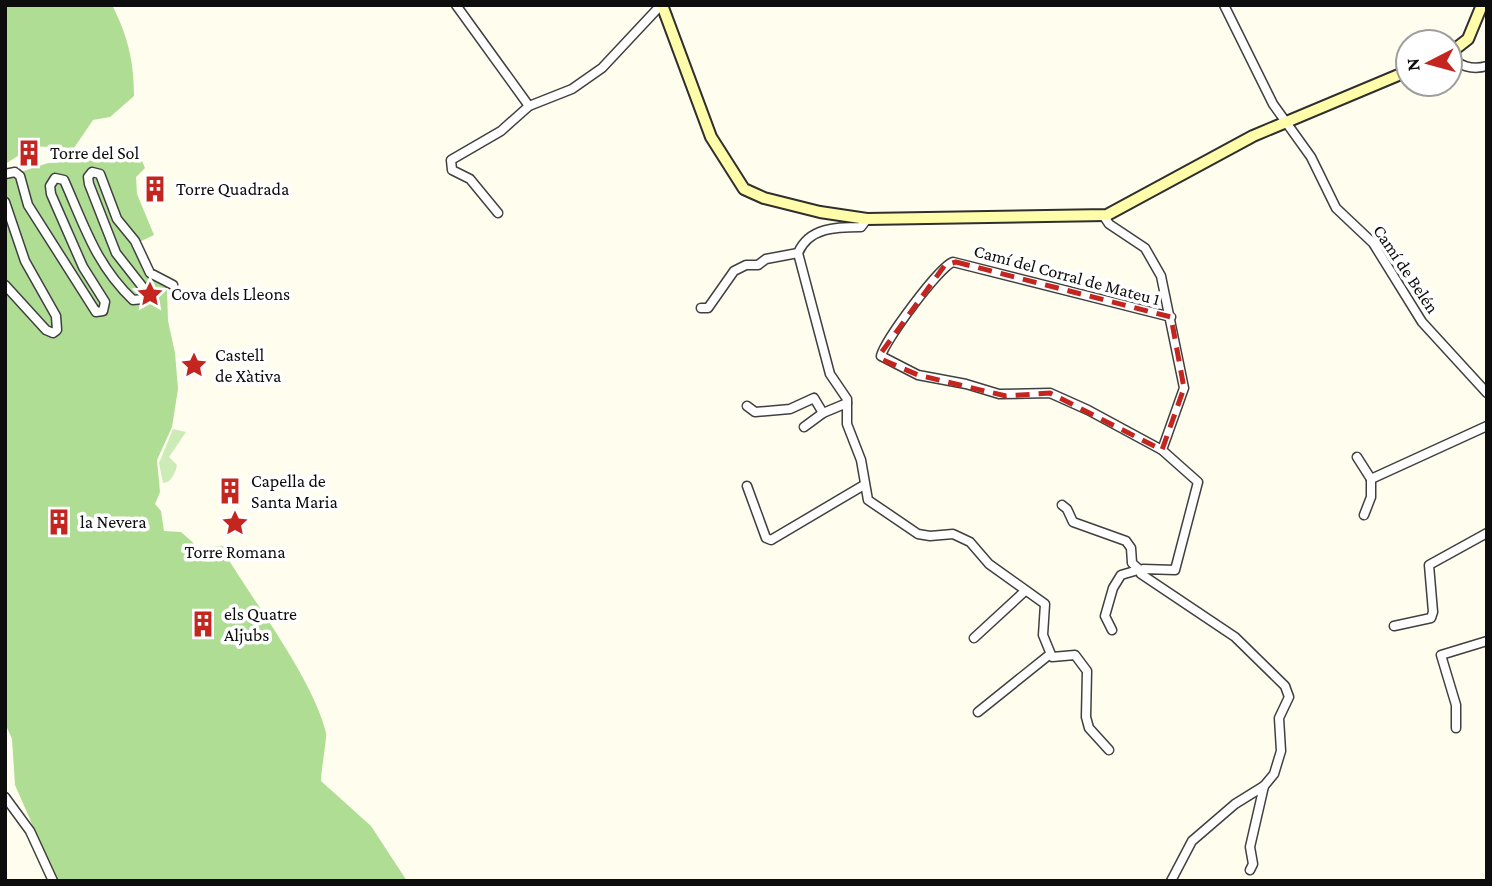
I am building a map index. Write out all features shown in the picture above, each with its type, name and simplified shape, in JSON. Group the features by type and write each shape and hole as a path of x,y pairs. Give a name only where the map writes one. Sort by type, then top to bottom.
{"main road":[{"path":"662,5 711,137 744,189 764,198 820,212 867,219 1103,215 1118,211 1222,152 1286,121 1394,77"},
{"path":"1464,42 1468,39 1482,5"}],"street":[{"path":"456,5 530,106"},
{"path":"498,213 470,179 452,170 451,160 501,131 530,106 572,89 603,68 662,5"},
{"name":"Camí de Belén","path":"1224,5 1273,104 1322,176 1336,208 1368,236 1422,322 1487,393"},
{"path":"1464,65 1487,66"},
{"path":"5,174 15,172 20,176 28,205 96,312 103,311 105,302 83,267 53,199 50,186 55,178 64,180 78,218 97,255 132,300 144,299 145,290 111,244 89,184 88,177 92,172 100,174 117,219 135,242 150,273 173,285"},
{"path":"5,202 25,261 56,316 57,330 53,333 46,330 5,285"},
{"path":"1103,215 1109,224 1150,254 1161,275 1184,388 1162,450 1198,482 1175,570 1143,569 1121,575 1113,588 1105,616 1112,630"},
{"path":"867,219 861,227 826,227 801,246 798,253 830,374 842,388 847,403 847,424 861,460 868,500 918,534 953,534 970,542 989,564 1045,604 1042,635 1049,655"},
{"path":"701,308 708,307 734,271 746,265 758,265 766,259 798,253"},
{"name":"Camí del Corral de Mateu 1","path":"1162,450 1050,393 1006,396 966,384 918,375 883,360 883,349 945,265 956,262 1171,317"},
{"path":"747,406 755,412 790,409 814,398 823,413"},
{"path":"804,427 823,413 847,403"},
{"path":"1371,479 1487,426"},
{"path":"1357,457 1371,479 1371,497 1364,515"},
{"path":"747,486 766,538 771,540 864,485"},
{"path":"1062,505 1073,522 1126,541 1131,548 1132,563 1145,578 1167,589 1235,637 1285,686 1289,697 1278,725 1280,758 1274,774 1264,786 1235,804 1192,841 1171,881"},
{"path":"1394,626 1430,618 1433,612 1429,565 1487,533"},
{"path":"974,638 1025,591"},
{"path":"1457,728 1456,705 1441,655 1487,641"},
{"path":"978,712 1049,655 1075,655 1087,671 1086,717 1089,728 1109,750"},
{"path":"1250,870 1253,864 1250,846 1264,786"},
{"path":"6,800 26,822 53,881"}],"highlighted area":[{"path":"956,262 1171,317 1184,388 1162,450 1050,393 1006,396 918,375 883,360 881,353 945,265"}],"green space":[{"path":"5,5 112,5 129,49 134,96 110,117 93,120 74,148 27,146 21,154 5,164"},
{"path":"135,144 145,168 136,177 137,194 154,235 133,245 149,276 167,288 168,321 175,353 178,389 172,427 157,460 160,492 155,504 161,511 164,531 181,532 199,548 224,546 225,554 297,667 320,713 326,733 321,781 371,826 407,881 57,881 15,785 12,739 5,723 5,177 48,163 115,159"},
{"path":"173,429 186,432 169,457 177,465 174,474 163,483 159,463"}],"place":[{"name":"Torre del Sol","path":"29,153"},
{"name":"Torre Quadrada","path":"155,189"},
{"name":"Cova dels Lleons","path":"150,294"},
{"name":"Castell de Xàtiva","path":"194,365"},
{"name":"Capella de Santa Maria","path":"230,491"},
{"name":"la Nevera","path":"59,522"},
{"name":"Torre Romana","path":"235,523"},
{"name":"els Quatre Aljubs","path":"203,624"}]}
